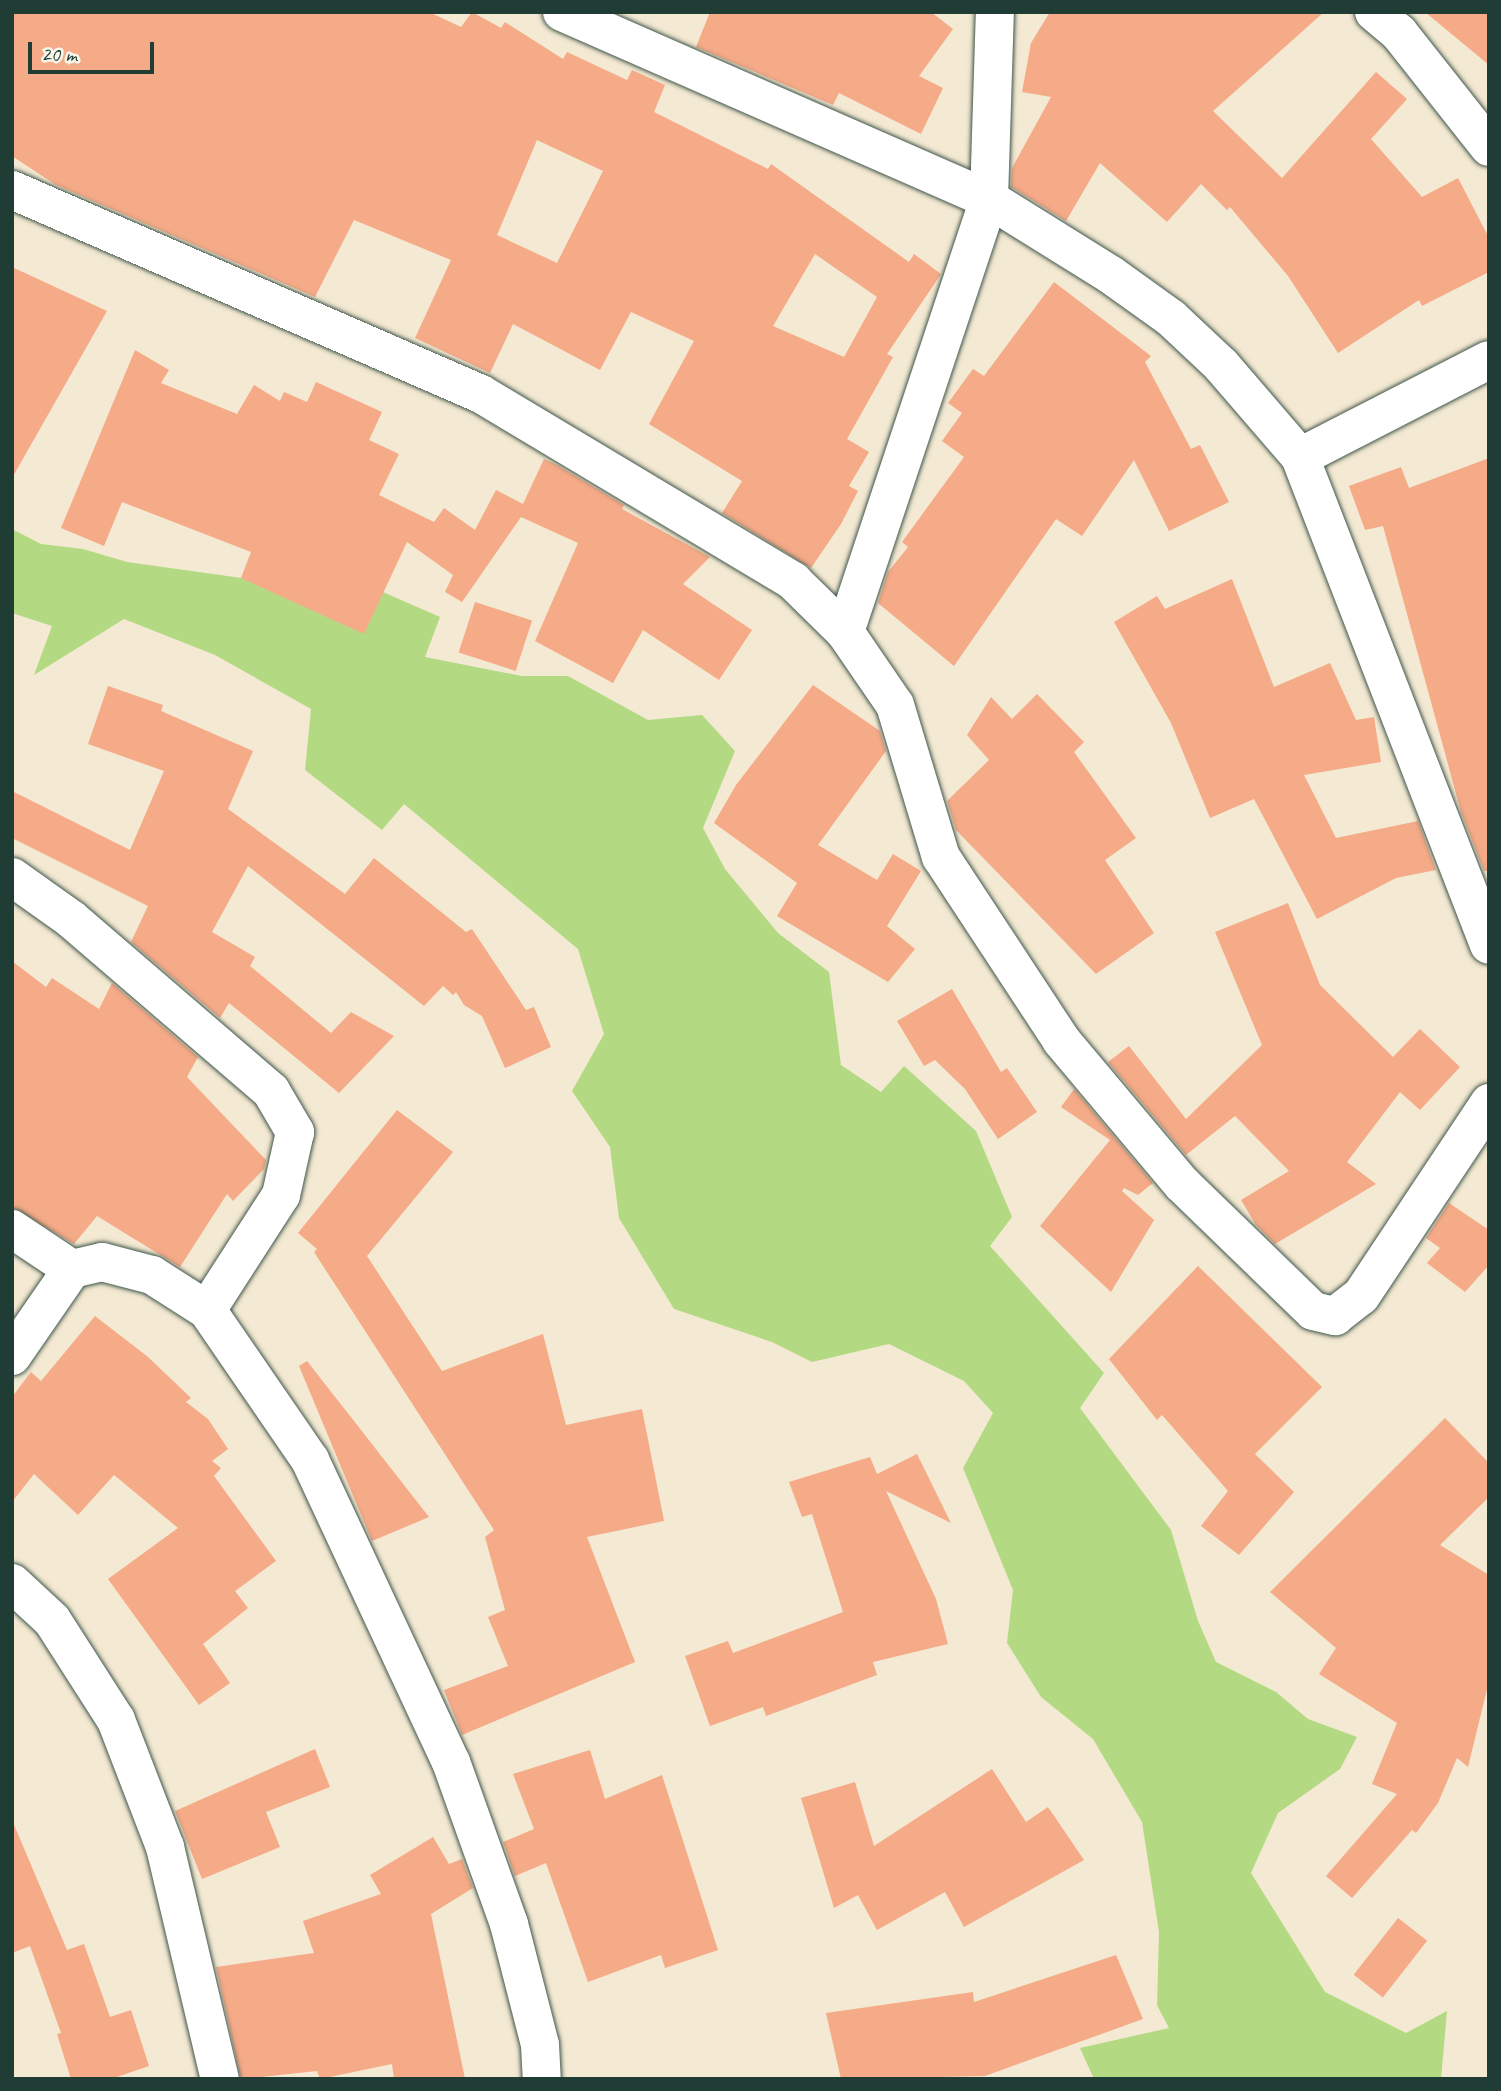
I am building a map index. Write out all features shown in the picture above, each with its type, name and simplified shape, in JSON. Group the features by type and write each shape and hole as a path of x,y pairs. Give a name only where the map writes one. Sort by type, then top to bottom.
{"street":[{"path":"562,12 989,199 1171,318 1221,365 1300,457 1485,930"},
{"path":"845,632 989,199 995,12"},
{"path":"1374,12 1399,33 1489,146"},
{"path":"12,190 481,394 793,581 845,632 895,705 941,857 1061,1040 1182,1184 1313,1311 1335,1316 1361,1296 1489,1102"},
{"path":"1300,457 1489,360"},
{"path":"12,877 71,919 271,1091 296,1132 281,1195 207,1310"},
{"path":"12,1229 72,1269"},
{"path":"12,1356 72,1269 102,1262 152,1275 207,1310 310,1460 452,1762 509,1924 540,2045 542,2079"},
{"path":"12,1583 52,1620 116,1720 165,1847 220,2079"}],"green space":[{"path":"12,529 41,544 83,549 127,562 284,584 376,589 440,617 425,657 522,676 568,676 648,720 702,715 735,751 703,828 725,869 778,933 829,972 841,1065 881,1092 904,1066 976,1131 1012,1217 990,1246 1104,1373 1080,1408 1171,1530 1198,1621 1216,1662 1276,1692 1308,1719 1357,1737 1340,1769 1278,1813 1251,1873 1325,1992 1406,2033 1447,2011 1441,2079 1094,2079 1080,2048 1169,2028 1157,2005 1159,1932 1142,1822 1093,1739 1041,1697 1007,1643 1013,1590 963,1468 993,1413 964,1381 889,1344 812,1362 772,1342 674,1309 619,1218 610,1147 572,1091 604,1034 578,949 404,804 382,830 305,770 311,709 215,655 124,619 34,675 52,626 12,613"}],"building":[{"path":"12,12 429,12 461,27 472,12 501,28 505,22 563,59 567,52 627,80 632,70 665,85 654,112 768,169 771,164 909,262 914,254 941,274 887,354 893,357 847,439 869,452 849,486 858,491 841,524 811,568 722,513 742,481 649,424 694,341 631,312 600,370 513,324 490,373 415,338 451,260 354,220 315,297 56,185 12,156","holes":["537,140 603,171 557,263 497,235","815,254 877,297 844,357 773,326"]},
{"path":"710,12 931,12 953,29 919,76 943,88 921,134 839,93 833,105 696,47"},
{"path":"1050,12 1324,12 1213,111 1282,178 1376,72 1407,99 1371,139 1422,197 1458,178 1489,238 1489,272 1422,306 1419,300 1338,353 1288,276 1230,207 1227,210 1201,184 1167,222 1100,163 1066,221 1011,187 1012,168 1051,97 1022,92 1031,43"},
{"path":"1425,12 1489,12 1489,65"},
{"path":"12,267 107,311 12,478"},
{"path":"1054,282 1151,356 1145,362 1191,449 1200,445 1229,502 1169,531 1134,460 1082,536 1056,519 954,666 878,603 888,572 908,547 902,542 964,457 942,441 962,413 948,403 973,369 984,376"},
{"path":"135,350 169,370 161,383 237,414 254,385 280,401 284,392 307,402 316,382 382,412 369,440 399,454 379,495 434,522 444,508 475,530 496,490 523,504 544,459 624,505 622,509 710,557 683,584 752,630 719,680 643,630 613,683 535,641 578,543 521,517 462,602 445,592 453,575 407,542 364,634 241,578 251,552 122,502 104,546 61,528"},
{"path":"1489,458 1489,871 1484,871 1461,812 1383,526 1365,530 1349,486 1401,467 1409,488"},
{"path":"1232,579 1274,687 1330,663 1356,720 1374,717 1381,762 1304,775 1336,838 1418,821 1436,870 1396,878 1317,919 1254,799 1210,818 1171,723 1114,622 1157,596 1165,609"},
{"path":"475,602 532,621 516,671 459,652"},
{"path":"813,685 880,731 886,751 818,845 877,880 893,854 921,871 887,926 915,949 888,982 777,916 797,883 714,823 736,785"},
{"path":"108,686 163,705 161,711 253,751 228,809 345,894 374,858 466,932 472,929 526,1010 534,1007 551,1047 505,1068 482,1016 464,1005 456,992 453,995 443,986 424,1006 248,866 212,932 255,957 250,966 331,1033 351,1012 394,1036 339,1093 229,1003 220,1018 131,942 148,906 12,838 12,791 130,850 164,771 88,744"},
{"path":"1037,694 1084,742 1074,752 1136,838 1105,860 1154,933 1096,974 956,830 947,801 989,760 967,735 991,697 1012,719"},
{"path":"1288,903 1320,985 1393,1057 1420,1029 1460,1067 1420,1110 1400,1092 1347,1162 1376,1184 1275,1244 1256,1225 1241,1200 1289,1171 1235,1116 1186,1155 1108,1062 1129,1046 1186,1119 1262,1045 1215,932"},
{"path":"12,961 46,987 52,978 99,1009 112,983 198,1057 187,1077 266,1160 264,1169 233,1201 227,1194 180,1267 97,1216 74,1244 12,1207"},
{"path":"952,989 1001,1072 1007,1068 1037,1112 998,1139 965,1089 935,1060 924,1066 897,1021"},
{"path":"1074,1089 1153,1183 1138,1195 1124,1188 1122,1191 1154,1220 1111,1292 1040,1226 1110,1140 1061,1107"},
{"path":"397,1110 453,1152 367,1256 442,1371 543,1334 566,1425 642,1409 664,1521 587,1537 635,1662 462,1735 444,1690 508,1666 488,1617 505,1610 485,1537 494,1530 314,1252 317,1249 298,1233"},
{"path":"1449,1203 1489,1230 1489,1265 1465,1292 1427,1263 1440,1248 1426,1238"},
{"path":"1198,1266 1322,1387 1255,1454 1294,1492 1239,1555 1201,1526 1228,1491 1162,1415 1157,1420 1109,1359"},
{"path":"95,1316 148,1357 191,1398 186,1402 208,1419 228,1449 212,1461 221,1468 214,1476 276,1561 235,1591 248,1608 203,1644 230,1683 199,1705 108,1579 178,1528 114,1475 78,1515 34,1474 12,1502 12,1397 31,1372 41,1381"},
{"path":"307,1361 429,1517 372,1541 299,1366"},
{"path":"1445,1418 1489,1463 1489,1497 1440,1545 1489,1575 1489,1681 1468,1767 1457,1758 1438,1803 1416,1833 1412,1830 1352,1898 1326,1876 1397,1794 1372,1784 1397,1723 1319,1674 1336,1648 1270,1592"},
{"path":"917,1454 951,1523 886,1491 936,1599 948,1644 873,1662 877,1675 766,1716 763,1707 710,1726 685,1656 728,1641 733,1653 843,1612 812,1514 802,1517 789,1482 870,1457 877,1474"},
{"path":"315,1749 330,1787 266,1812 280,1847 202,1879 175,1811"},
{"path":"590,1750 605,1799 662,1775 718,1950 665,1968 661,1955 588,1982 546,1863 515,1876 503,1842 534,1829 513,1774"},
{"path":"992,1769 1026,1822 1048,1807 1084,1860 964,1927 945,1892 877,1930 858,1895 834,1908 801,1798 855,1782 874,1846"},
{"path":"12,1820 67,1950 84,1944 110,2017 131,2010 149,2066 111,2079 71,2079 57,2034 61,2033 30,1946 12,1953"},
{"path":"433,1837 449,1864 462,1859 473,1888 431,1914 465,2079 394,2079 392,2064 320,2079 317,2071 241,2079 216,1967 314,1953 303,1921 381,1894 370,1875"},
{"path":"1398,1918 1427,1941 1383,1998 1354,1975"},
{"path":"1116,1955 1143,2019 985,2076 841,2079 826,2013 973,1992 974,2002"}]}
